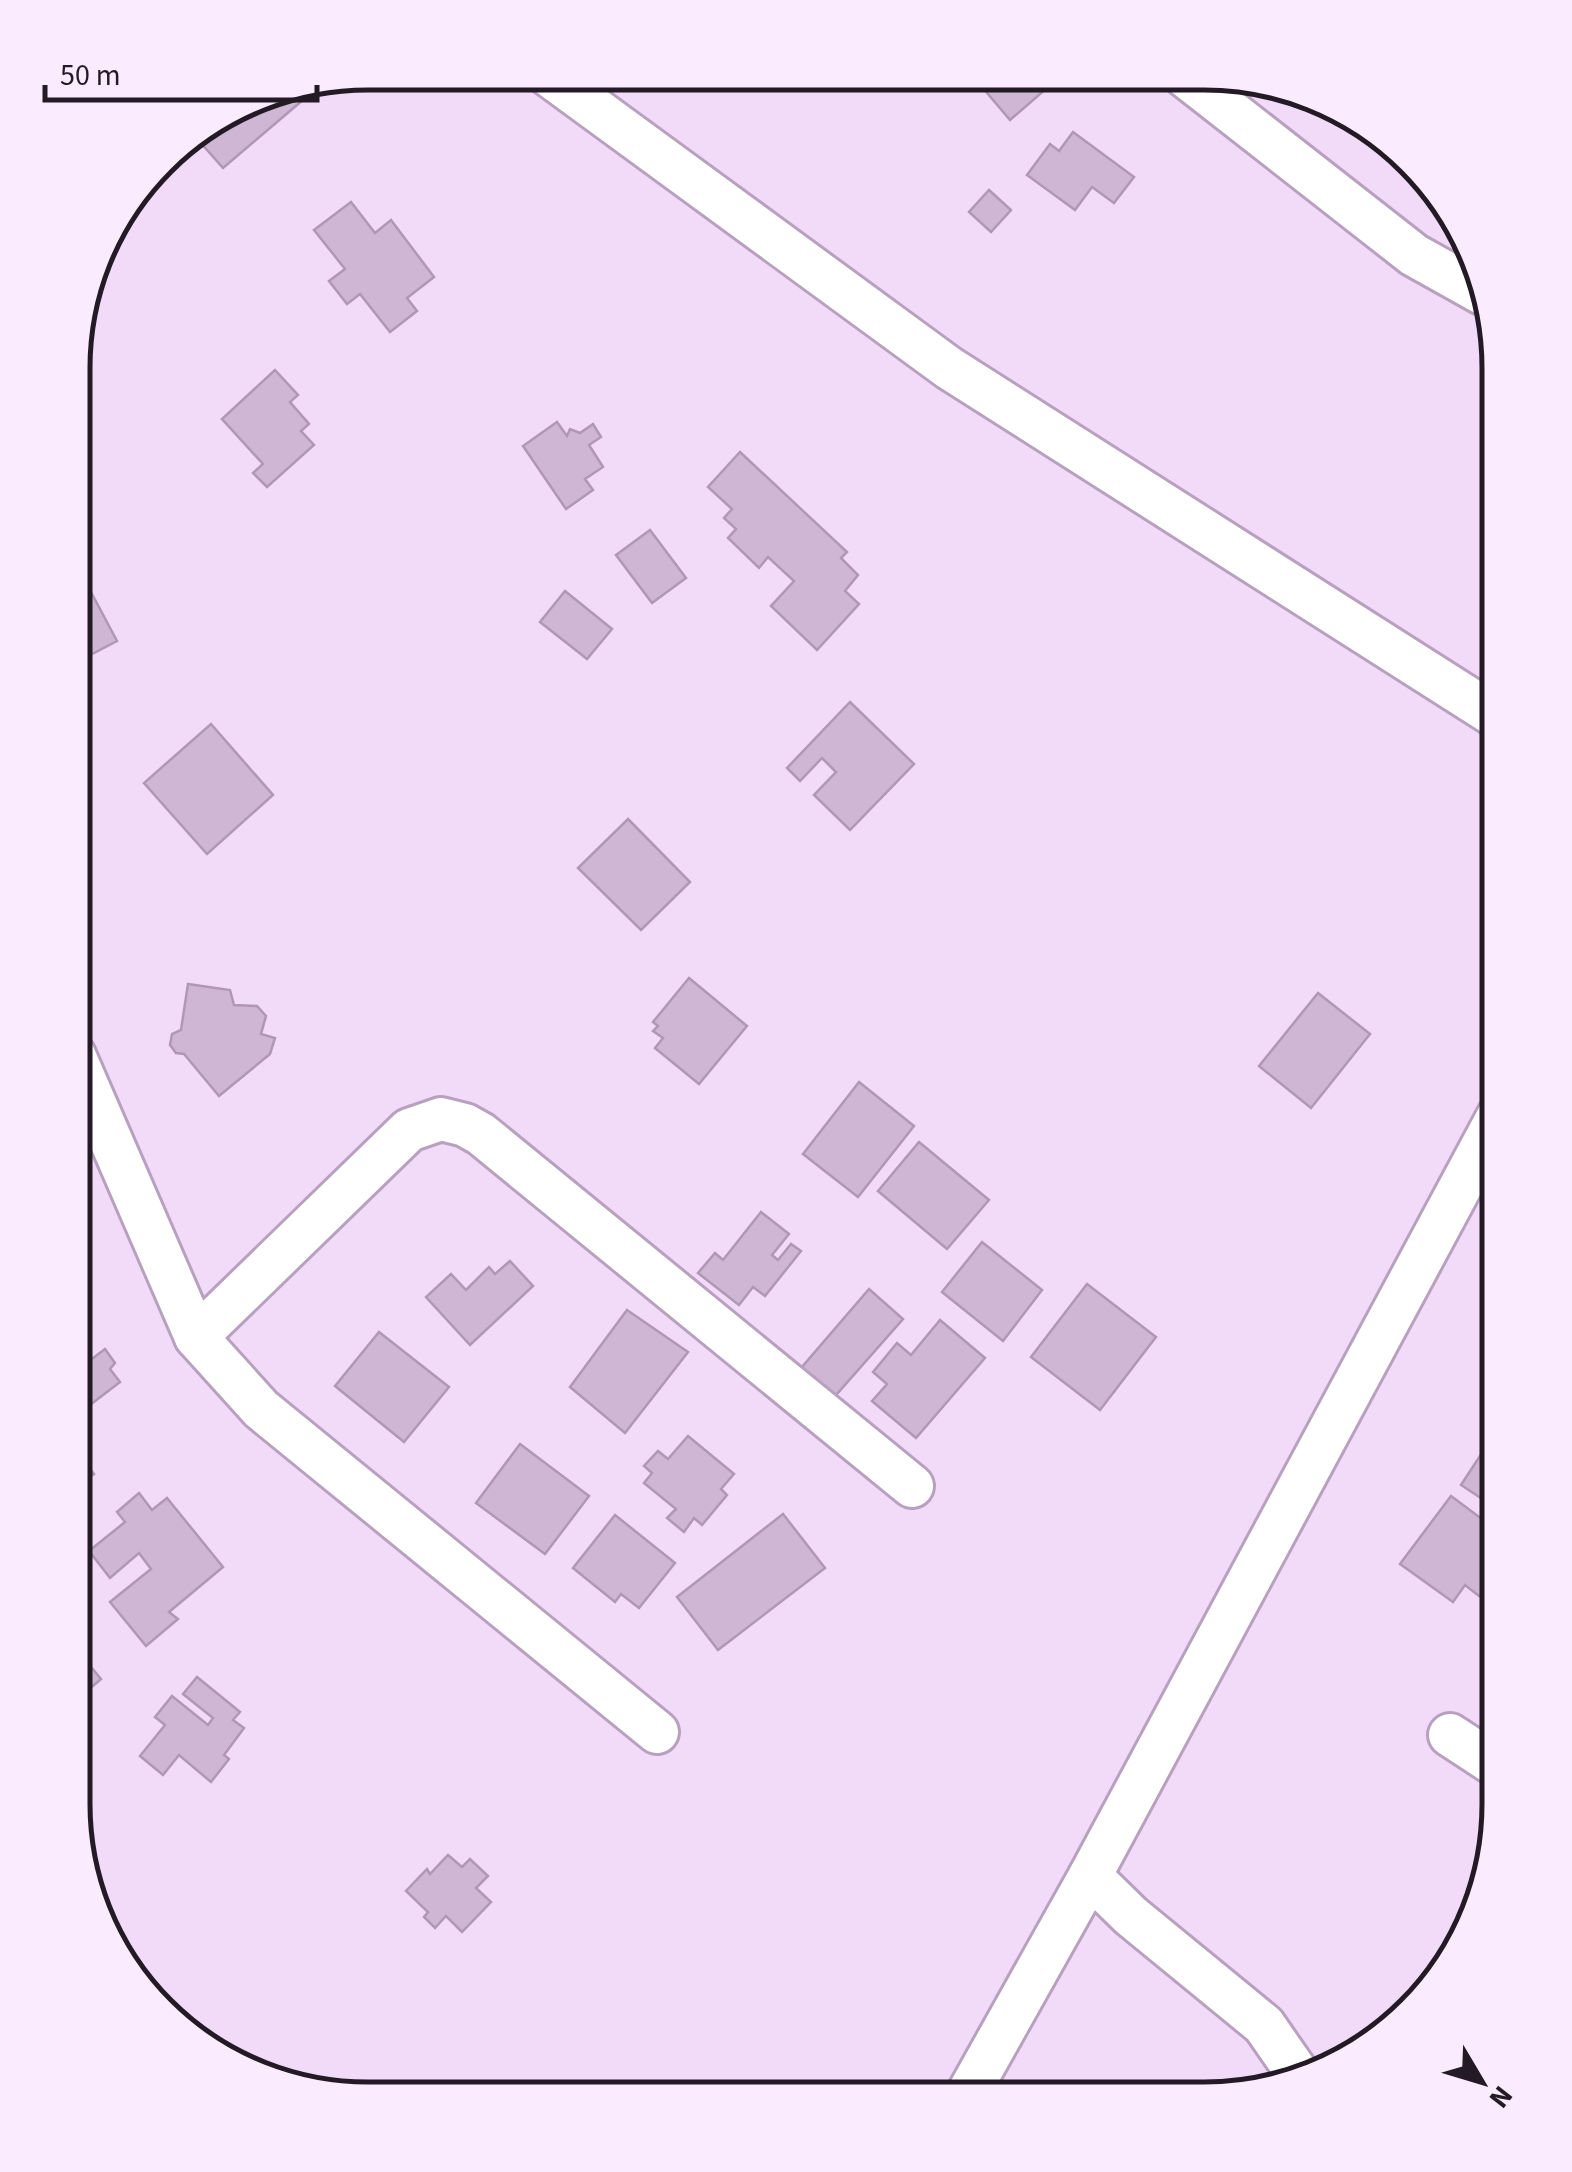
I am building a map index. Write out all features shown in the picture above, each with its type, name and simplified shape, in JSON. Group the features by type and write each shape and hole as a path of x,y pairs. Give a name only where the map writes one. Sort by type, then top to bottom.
{"street":[{"path":"1203,90 1414,254 1469,284"},
{"path":"570,91 949,368 1482,707"},
{"path":"90,1092 196,1337 261,1409 657,1732"},
{"path":"196,1337 409,1130 440,1118 481,1134 912,1486"},
{"path":"975,2082 1090,1876 1481,1148"},
{"path":"1450,1735 1481,1755"},
{"path":"1090,1876 1131,1916 1264,2025 1293,2067"}],"building":[{"path":"985,90 1044,90 1010,120"},
{"path":"303,98 304,99 223,168 203,145 262,111"},
{"path":"1073,132 1134,177 1114,203 1092,187 1075,210 1027,175 1050,144 1059,151"},
{"path":"989,190 1011,210 991,232 969,212"},
{"path":"351,202 375,233 391,220 434,277 407,298 417,311 390,332 360,294 347,304 329,281 345,269 314,230"},
{"path":"275,370 298,395 290,402 309,424 301,431 314,445 267,487 253,473 263,464 222,419"},
{"path":"557,422 567,436 570,429 580,433 593,424 601,437 589,445 603,467 585,479 593,490 566,509 523,446"},
{"path":"740,452 847,552 841,558 858,575 845,591 859,604 817,650 771,606 794,581 768,557 759,568 728,538 736,529 724,518 732,509 708,487"},
{"path":"650,530 686,578 652,603 616,555"},
{"path":"90,590 117,641 90,655"},
{"path":"565,591 612,629 587,659 540,622"},
{"path":"850,702 914,764 850,830 814,795 836,772 822,758 800,781 787,768"},
{"path":"211,724 273,795 207,854 144,783"},
{"path":"628,819 690,882 641,930 578,868"},
{"path":"689,978 747,1026 699,1084 655,1048 663,1038 653,1031 658,1026 653,1022"},
{"path":"188,984 230,990 234,1005 257,1006 266,1016 261,1034 275,1038 270,1054 219,1096 184,1054 176,1053 170,1045 172,1034 181,1030"},
{"path":"1318,993 1370,1034 1311,1108 1259,1066"},
{"path":"859,1082 914,1126 858,1197 803,1154"},
{"path":"919,1142 989,1200 947,1249 878,1191"},
{"path":"761,1212 789,1234 772,1255 778,1260 791,1244 801,1251 765,1296 753,1287 739,1305 698,1273 715,1253 723,1260"},
{"path":"982,1242 1042,1290 1003,1341 942,1292"},
{"path":"510,1261 533,1286 470,1345 426,1297 451,1274 466,1290 489,1267 495,1274"},
{"path":"1087,1284 1156,1337 1100,1410 1031,1357"},
{"path":"869,1289 903,1319 829,1403 796,1374"},
{"path":"627,1310 688,1352 625,1433 570,1387"},
{"path":"940,1320 985,1358 916,1438 872,1401 887,1384 873,1372 897,1343 911,1355"},
{"path":"379,1332 449,1387 404,1442 335,1386"},
{"path":"105,1349 115,1363 110,1369 120,1382 90,1405 90,1360"},
{"path":"688,1436 734,1474 721,1489 727,1495 702,1525 694,1518 684,1532 667,1518 676,1509 644,1483 652,1473 644,1466 658,1451 668,1459"},
{"path":"520,1444 589,1496 545,1554 476,1503"},
{"path":"1481,1454 1481,1498 1461,1485"},
{"path":"139,1493 152,1510 167,1498 223,1567 169,1612 178,1619 146,1646 110,1602 151,1569 139,1553 110,1578 90,1552 125,1522 117,1512"},
{"path":"1451,1496 1481,1518 1479,1596 1465,1585 1453,1602 1400,1564"},
{"path":"783,1514 825,1568 718,1650 677,1597"},
{"path":"615,1515 675,1563 639,1608 621,1594 615,1602 573,1568"},
{"path":"90,1666 101,1679 90,1688"},
{"path":"197,1677 240,1712 233,1720 244,1728 224,1755 229,1759 211,1782 179,1755 163,1775 140,1756 165,1725 155,1717 172,1696 208,1725 213,1718 183,1694"},
{"path":"448,1855 462,1867 470,1859 488,1876 476,1888 491,1902 462,1932 446,1916 435,1928 424,1917 428,1912 406,1891 427,1869 430,1874"}]}
